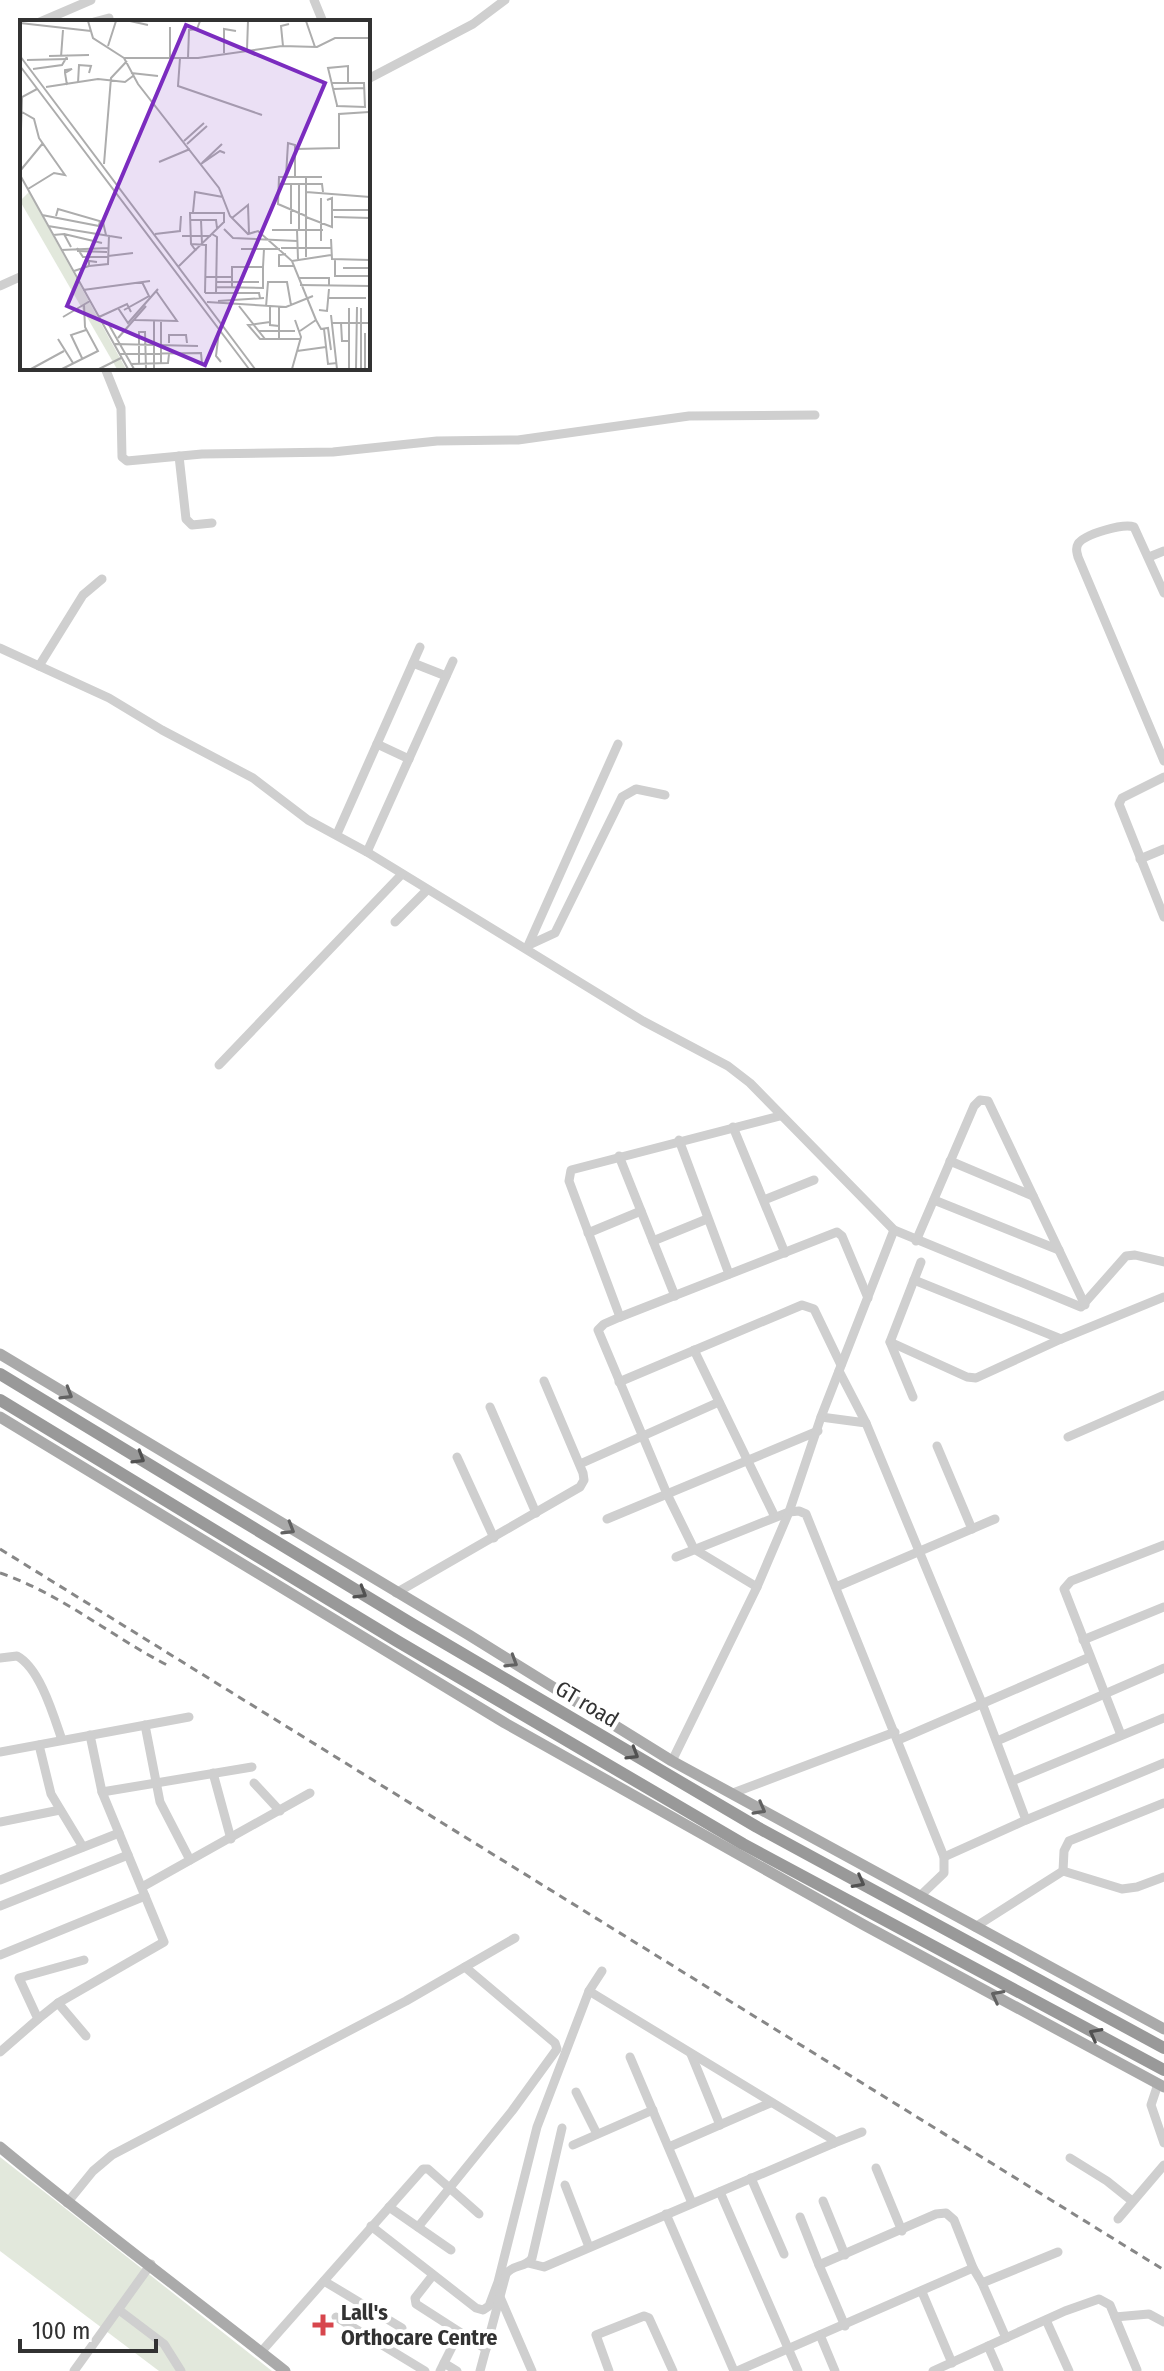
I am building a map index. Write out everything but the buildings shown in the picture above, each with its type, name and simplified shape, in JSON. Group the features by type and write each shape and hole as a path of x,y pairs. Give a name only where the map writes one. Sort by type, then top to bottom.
{"highway":[{"name":"GT road","path":"0,1374 412,1624 757,1827 1164,2048"},
{"name":"GT road","path":"0,1400 397,1641 743,1844 1164,2070"}],"main road":[{"path":"0,1354 672,1761 1164,2029"},
{"path":"0,1417 505,1723 864,1925 1161,2085"},
{"path":"0,2147 67,2203 151,2264 285,2371"}],"street":[{"path":"45,20 91,0"},
{"path":"314,0 322,20"},
{"path":"370,78 473,24 505,0"},
{"path":"102,20 109,18"},
{"path":"0,286 20,277"},
{"path":"106,370 121,408 124,459 333,452 431,441 518,440 689,416 815,415"},
{"path":"179,456 186,519 192,525 212,523"},
{"path":"1164,593 1138,532 1128,524 1086,538 1076,548 1164,761"},
{"path":"1149,557 1164,551"},
{"path":"39,666 79,599 102,579"},
{"path":"337,834 420,647"},
{"path":"0,648 115,702 253,778 308,820 337,834 643,1021 728,1066 750,1083 894,1230 1078,1307 1085,1305 1126,1256 1164,1262"},
{"path":"367,852 453,661"},
{"path":"413,663 446,676"},
{"path":"377,744 409,759"},
{"path":"527,948 618,744"},
{"path":"1163,913 1120,808 1120,801 1164,777"},
{"path":"527,948 553,936 557,930 622,797 636,789 665,795"},
{"path":"1140,859 1164,849"},
{"path":"219,1065 402,874"},
{"path":"395,922 427,890"},
{"path":"916,1241 974,1106 980,1100 988,1101 1085,1305"},
{"path":"620,1317 569,1174 577,1167 780,1116"},
{"path":"733,1127 785,1253"},
{"path":"679,1140 729,1274"},
{"path":"619,1156 675,1296"},
{"path":"950,1161 1033,1196"},
{"path":"764,1200 814,1180"},
{"path":"934,1200 1059,1250"},
{"path":"588,1233 641,1211"},
{"path":"653,1241 707,1219"},
{"path":"672,1761 757,1587 789,1512 821,1417 894,1230"},
{"path":"757,1587 694,1549 667,1494 598,1330 620,1317 833,1233 839,1233 868,1298"},
{"path":"913,1397 890,1342 921,1262"},
{"path":"914,1280 1061,1339"},
{"path":"890,1342 971,1378 1164,1297"},
{"path":"619,1382 807,1305 814,1309 866,1423 982,1703 1026,1820"},
{"path":"694,1350 775,1517"},
{"path":"396,1593 580,1487 584,1480 580,1464 544,1381"},
{"path":"1068,1437 1164,1395"},
{"path":"580,1464 719,1402"},
{"path":"490,1407 536,1513"},
{"path":"821,1417 866,1423"},
{"path":"607,1519 818,1431"},
{"path":"937,1446 972,1529"},
{"path":"457,1457 494,1538"},
{"path":"676,1557 789,1512 806,1514 944,1857 944,1873 919,1897"},
{"path":"836,1587 995,1519"},
{"path":"1121,1735 1064,1594 1066,1585 1164,1545"},
{"path":"1083,1640 1164,1607"},
{"path":"0,1658 17,1656 27,1664 48,1701 62,1740"},
{"path":"733,1793 896,1736 1090,1657"},
{"path":"997,1741 1164,1668"},
{"path":"0,1752 189,1717"},
{"path":"1012,1781 1164,1718"},
{"path":"145,1725 155,1783 164,1812 190,1860"},
{"path":"0,2052 58,2003 164,1942 102,1792 90,1735"},
{"path":"39,1745 51,1794 83,1847"},
{"path":"944,1857 1164,1763"},
{"path":"102,1792 252,1767"},
{"path":"213,1773 231,1839"},
{"path":"254,1783 280,1811"},
{"path":"0,1955 144,1892 190,1860 310,1793"},
{"path":"1063,1871 1064,1851 1069,1841 1164,1803"},
{"path":"0,1822 60,1810"},
{"path":"0,1880 119,1833"},
{"path":"0,1906 128,1855"},
{"path":"975,1927 1063,1871 1122,1889 1164,1877"},
{"path":"67,2203 93,2171 112,2155 406,2001 515,1938"},
{"path":"38,2019 19,1978 84,1960"},
{"path":"418,2227 512,2111 557,2049 555,2043 465,1967"},
{"path":"371,2226 476,2308 483,2310 489,2306 498,2282 537,2127 589,1991 602,1971"},
{"path":"589,1991 834,2143"},
{"path":"58,2003 86,2036"},
{"path":"691,2054 720,2125"},
{"path":"630,2057 692,2203"},
{"path":"1161,2085 1151,2105 1164,2143"},
{"path":"576,2092 597,2134"},
{"path":"669,2147 770,2103"},
{"path":"573,2145 653,2110"},
{"path":"528,2263 534,2253 562,2128"},
{"path":"480,2371 510,2269 528,2263 541,2268 862,2132"},
{"path":"1070,2158 1132,2201"},
{"path":"1118,2219 1164,2165"},
{"path":"876,2168 902,2231"},
{"path":"261,2352 423,2169 428,2169 479,2214"},
{"path":"751,2178 784,2254"},
{"path":"565,2185 589,2247"},
{"path":"720,2192 798,2371"},
{"path":"823,2201 845,2255"},
{"path":"389,2207 451,2250"},
{"path":"666,2214 736,2371 973,2268"},
{"path":"819,2265 936,2214 950,2214 1006,2338"},
{"path":"800,2217 845,2326"},
{"path":"982,2283 1058,2252"},
{"path":"74,2371 151,2264"},
{"path":"433,2275 415,2301 486,2349"},
{"path":"324,2281 402,2328"},
{"path":"922,2292 952,2363"},
{"path":"500,2297 532,2371"},
{"path":"933,2371 1099,2299 1110,2305 1137,2370"},
{"path":"119,2310 164,2344 181,2371"},
{"path":"1115,2317 1149,2314 1164,2322"},
{"path":"609,2371 596,2340 597,2333 644,2316 649,2318 673,2371"},
{"path":"336,2317 425,2371"},
{"path":"1046,2320 1069,2371"},
{"path":"457,2371 442,2367 459,2333"},
{"path":"820,2335 835,2371"},
{"path":"988,2346 999,2371"}],"shaded area":[{"path":"0,2157 272,2371 159,2371 0,2251"}],"railway":[{"path":"0,1549 1164,2270"},
{"path":"0,1573 45,1592 171,1667"}],"place":[{"name":"Lall's Orthocare Centre","path":"323,2325"}]}
